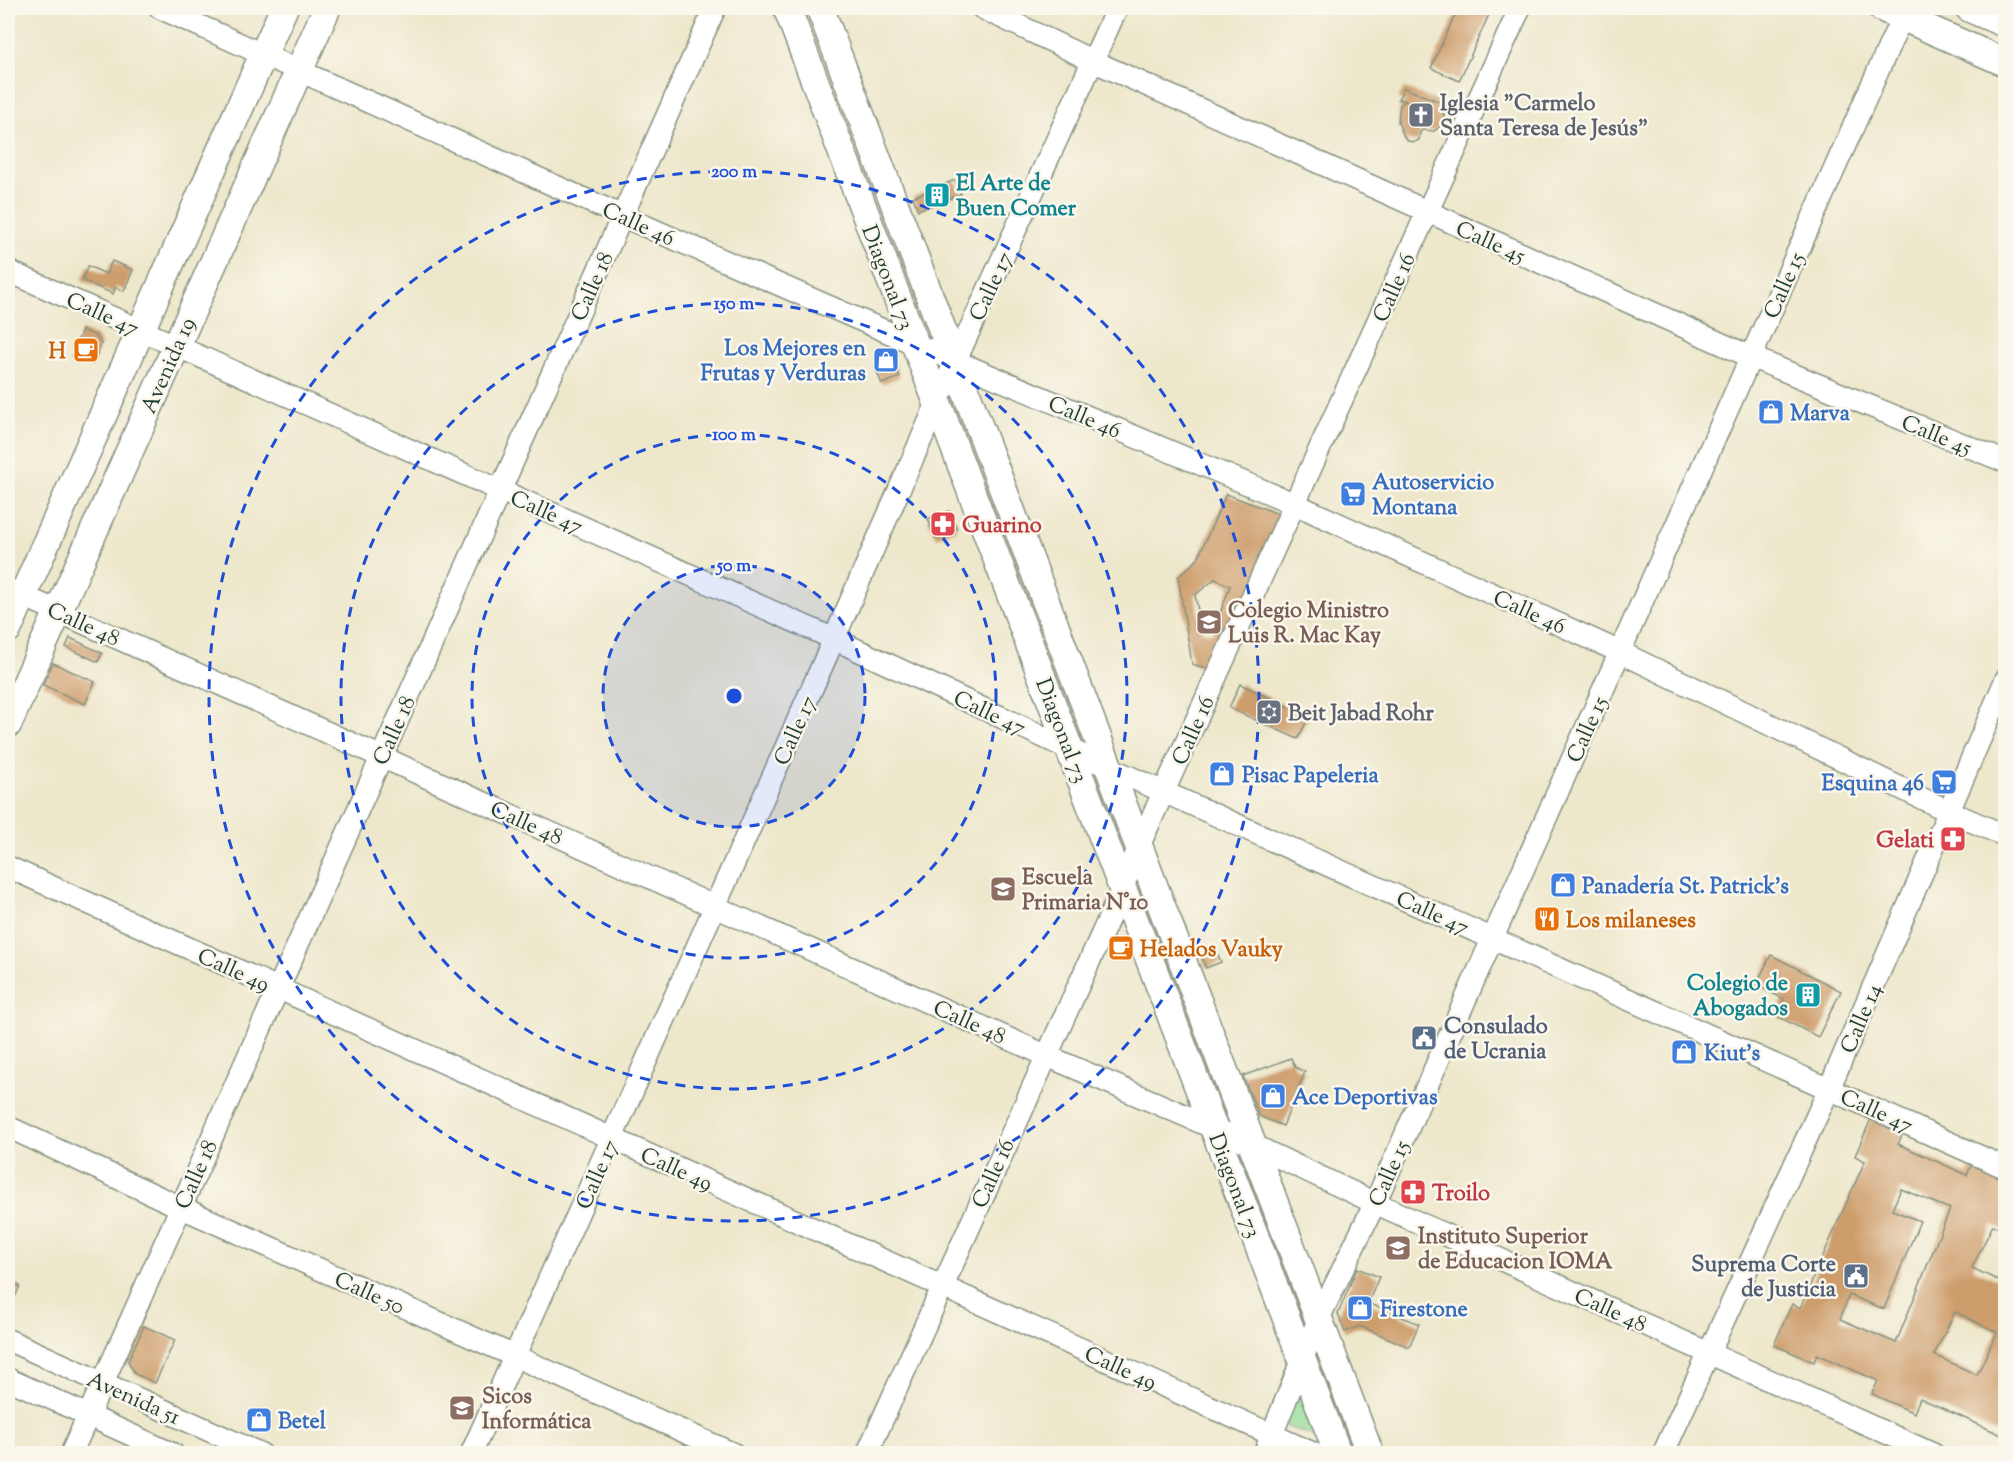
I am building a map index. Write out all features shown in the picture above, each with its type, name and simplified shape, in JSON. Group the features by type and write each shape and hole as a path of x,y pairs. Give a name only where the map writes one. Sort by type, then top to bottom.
{"main road":[{"name":"Avenida 19","path":"8,629 15,592 141,330 284,8"},
{"name":"Avenida 19","path":"8,723 327,8"},
{"name":"Diagonal 73","path":"787,8 1338,1454"},
{"name":"Diagonal 73","path":"820,8 1370,1454"},
{"path":"1969,8 2006,24"},
{"path":"1898,11 2006,63"}],"street":[{"name":"Calle 46","path":"159,8 622,216 956,362 1295,504 1620,652 1950,812 2006,836"},
{"name":"Calle 18","path":"71,1454 716,8"},
{"name":"Calle 45","path":"982,8 1093,61 1751,357 2006,462"},
{"name":"Calle 17","path":"471,1454 956,362 1117,8"},
{"name":"Calle 16","path":"867,1454 1045,1055 1123,887 1139,846 1520,8"},
{"name":"Calle 15","path":"1268,1445 1319,1318 1376,1203 1751,357 1898,11"},
{"name":"Calle 47","path":"8,271 834,639 1110,768 2006,1167"},
{"name":"Calle 48","path":"15,592 1045,1055 1253,1145 1376,1203 1933,1454"},
{"name":"Calle 14","path":"1663,1454 1829,1089 2006,679"},
{"name":"Calle 49","path":"8,867 941,1287 1268,1445 1315,1454"},
{"name":"Calle 50","path":"8,1127 180,1207 734,1454"},
{"name":"Avenida 51","path":"8,1340 261,1454"},
{"name":"Avenida 51","path":"8,1379 173,1454"}],"green space":[{"path":"1302,1380 1324,1441 1281,1424"}],"building":[{"path":"1458,8 1492,8 1459,81 1431,68"},
{"name":"Iglesia \"Carmelo Santa Teresa de Jesús\"","path":"1404,88 1440,102 1444,115 1440,127 1434,131 1423,130 1420,132 1419,140 1414,142 1404,137 1398,122 1400,105 1406,101 1398,99"},
{"name":"El Arte de Buen Comer","path":"955,180 961,194 918,210 913,197"},
{"path":"112,261 133,270 124,291 116,287 113,294 82,280 88,266 106,274"},
{"name":"H","path":"82,330 96,336 101,344 93,364 72,356"},
{"name":"Los Mejores en Frutas y Verduras","path":"884,349 890,352 900,377 882,384 875,367"},
{"name":"Colegio Ministro Luis R. Mac Kay","path":"1226,494 1284,516 1216,671 1192,664 1178,577 1197,560","holes":["1215,579 1230,586 1213,633 1202,631 1195,595"]},
{"name":"Guarino","path":"949,511 957,529 936,538 928,519"},
{"path":"70,638 102,653 98,662 66,647"},
{"path":"53,663 95,682 85,704 43,685"},
{"name":"Beit Jabad Rohr","path":"1240,684 1309,716 1298,739 1229,708"},
{"path":"1216,950 1221,962 1206,968 1201,956"},
{"name":"Colegio de Abogados","path":"1771,955 1841,991 1818,1037 1775,1015 1784,999 1756,985"},
{"name":"Ace Deportivas","path":"1291,1058 1295,1067 1305,1072 1283,1126 1259,1116 1243,1076"},
{"name":"Suprema Corte de Justicia","path":"1871,1119 1903,1133 1898,1144 1967,1175 1972,1164 2006,1180 2006,1231 1993,1225 1972,1268 2006,1284 2006,1437 1920,1398 1914,1413 1872,1394 1878,1381 1817,1354 1814,1362 1774,1345 1792,1304 1800,1308 1865,1161 1855,1156","holes":["1901,1189 1950,1209 1896,1343 1840,1319 1849,1295 1884,1309 1920,1221 1892,1210","1955,1312 1997,1332 1977,1375 1934,1355"]},
{"name":"Firestone","path":"1357,1268 1379,1277 1368,1303 1419,1324 1409,1347 1360,1326 1345,1332 1338,1314"},
{"path":"8,1281 20,1286 8,1313"},
{"path":"144,1326 175,1340 155,1383 135,1374 128,1361"}],"place":[{"name":"Iglesia \"Carmelo Santa Teresa de Jesús\"","path":"1421,115"},
{"name":"El Arte de Buen Comer","path":"937,195"},
{"name":"H","path":"86,350"},
{"name":"Los Mejores en Frutas y Verduras","path":"886,360"},
{"name":"Marva","path":"1771,412"},
{"name":"Autoservicio Montana","path":"1353,494"},
{"name":"Guarino","path":"943,524"},
{"name":"Colegio Ministro Luis R. Mac Kay","path":"1209,622"},
{"name":"Beit Jabad Rohr","path":"1269,712"},
{"name":"Pisac Papeleria","path":"1222,774"},
{"name":"Esquina 46","path":"1944,782"},
{"name":"Gelati","path":"1953,839"},
{"name":"Panadería St. Patrick's","path":"1563,885"},
{"name":"Escuela Primaria N°10","path":"1003,889"},
{"name":"Los milaneses","path":"1547,919"},
{"name":"Helados Vauky","path":"1121,948"},
{"name":"Colegio de Abogados","path":"1808,995"},
{"name":"Consulado de Ucrania","path":"1424,1038"},
{"name":"Kiut's","path":"1684,1052"},
{"name":"Ace Deportivas","path":"1273,1096"},
{"name":"Troilo","path":"1413,1192"},
{"name":"Instituto Superior de Educacion IOMA","path":"1398,1248"},
{"name":"Suprema Corte de Justicia","path":"1856,1276"},
{"name":"Firestone","path":"1360,1308"},
{"name":"Sicos Informática","path":"462,1408"},
{"name":"Betel","path":"259,1420"}]}
